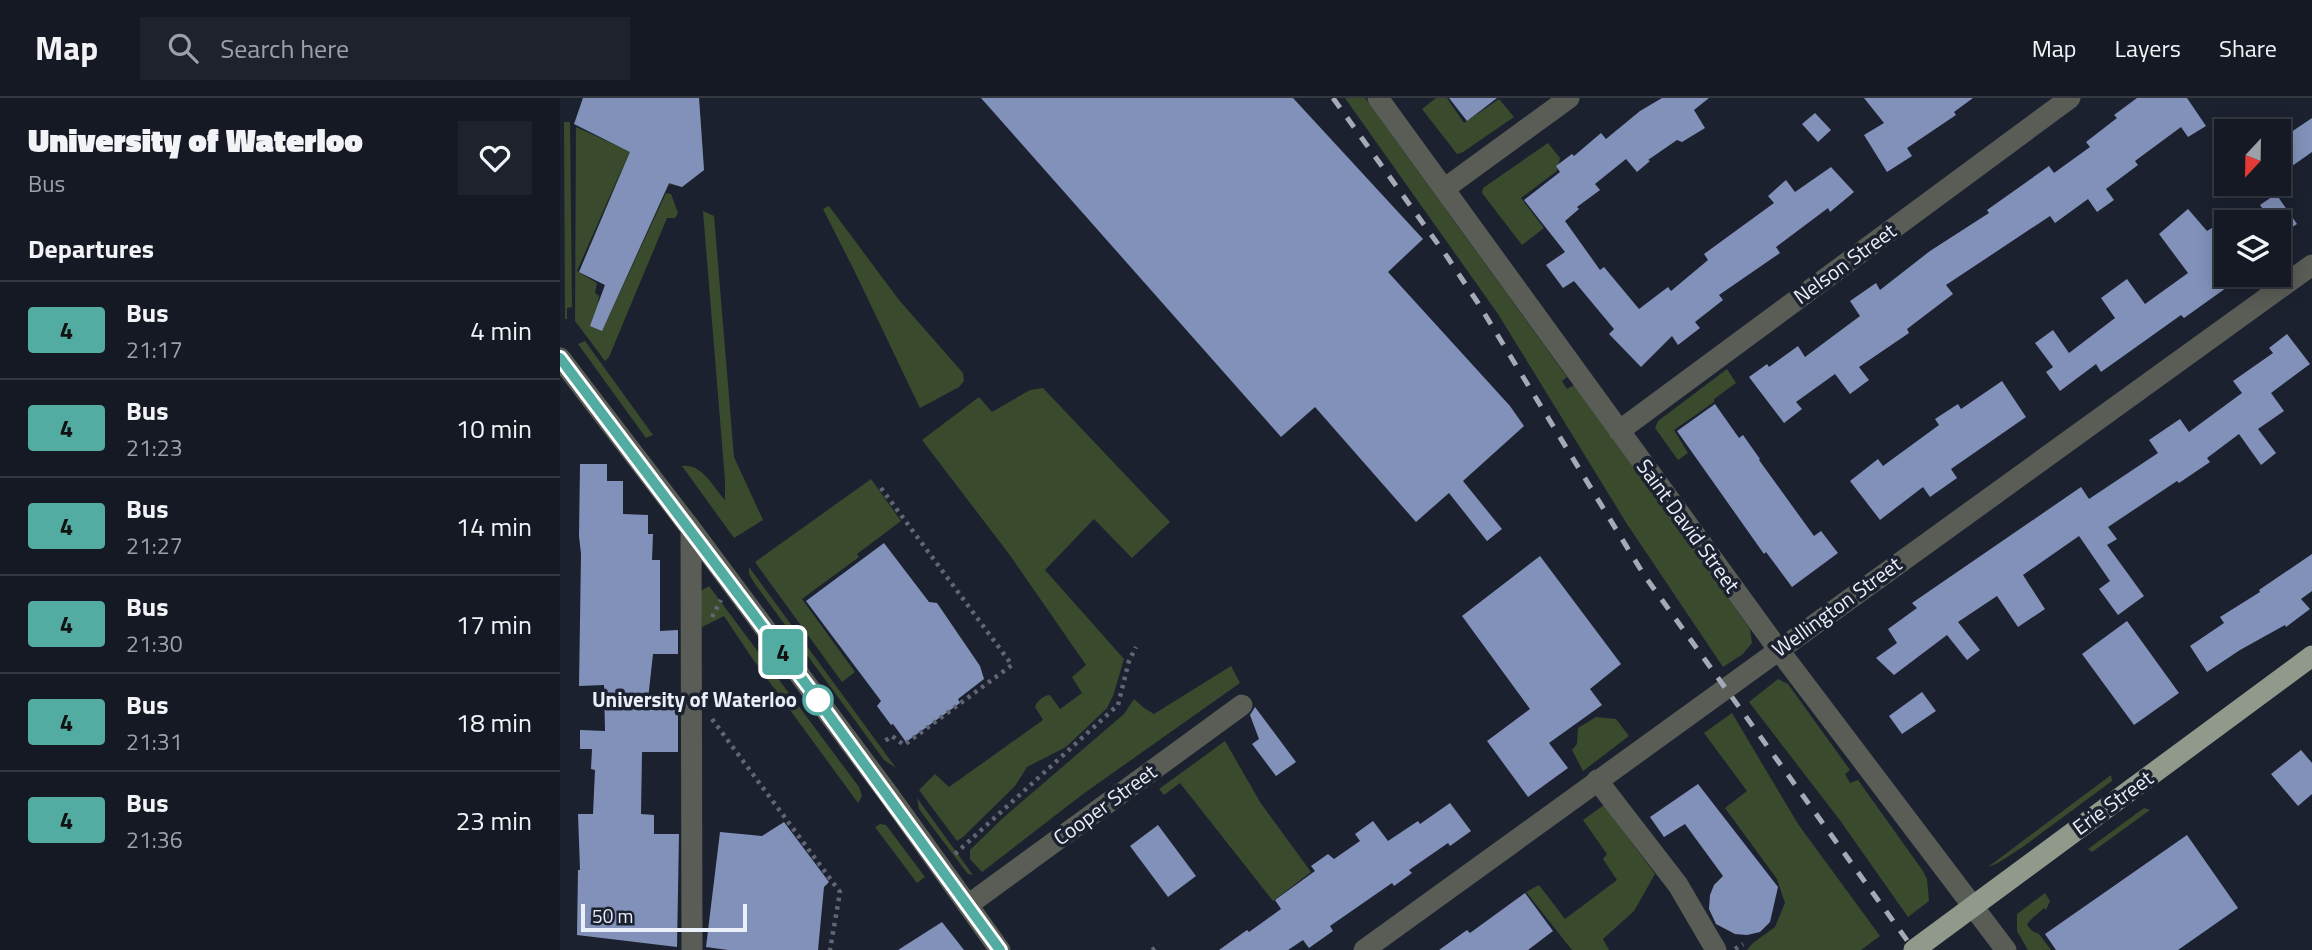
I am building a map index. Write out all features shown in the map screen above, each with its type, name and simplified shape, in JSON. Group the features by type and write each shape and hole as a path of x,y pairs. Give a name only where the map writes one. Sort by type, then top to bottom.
{"main road":[{"name":"Erie Street","path":"1914,950 2312,656"}],"street":[{"name":"Saint David Street","path":"1378,98 1778,649 2006,950"},
{"path":"1444,189 1569,98"},
{"name":"Nelson Street","path":"1619,431 2070,98"},
{"name":"Wellington Street","path":"1364,950 2312,265"},
{"path":"560,358 691,529 1000,950"},
{"path":"691,529 692,950"},
{"name":"Cooper Street","path":"968,905 1242,705"},
{"path":"1597,780 1678,885 1716,950"}],"path":[{"path":"881,488 1012,665 904,745 892,736 882,743"},
{"path":"941,869 960,848 1118,705 1129,661 1136,647"},
{"path":"707,713 840,892 830,950"},
{"path":"1152,950 1159,945"}],"green space":[{"path":"583,98 699,98 704,170 682,187 669,184 607,321 666,193 671,194 678,213 675,218 667,218 605,361 575,321 576,127 622,148 575,124","holes":["629,152 579,272 605,285 598,304 599,296 595,293 597,283 577,271"]},
{"path":"1345,98 1365,98 1567,377 1562,381 1567,389 1574,385 1750,629 1752,643 1743,654 1723,667 1627,524 1498,314"},
{"path":"1436,98 1447,98 1464,123 1499,99 1514,117 1457,154 1422,109"},
{"path":"564,122 570,122 572,307 567,308 567,319 565,319"},
{"path":"1548,143 1560,158 1557,171 1521,198 1544,228 1522,245 1482,193 1483,188"},
{"path":"829,206 899,300 963,373 964,381 959,387 920,408 823,209"},
{"path":"703,211 714,216 734,457 763,520 734,538 682,466 689,466 701,472 725,500"},
{"path":"585,341 653,435 646,438 578,344"},
{"path":"1727,369 1736,383 1674,430 1688,453 1678,460 1655,428 1658,421"},
{"path":"1043,388 1170,522 1132,558 1094,519 1045,570 1124,659 1113,696 1107,708 1066,747 1027,767 1015,786 957,841 919,790 935,774 949,787 1043,720 1035,707 1043,697 1050,695 1060,709 1082,693 1072,677 1086,665 1009,554 922,440 979,397 992,412 1030,390"},
{"path":"871,479 901,521 857,554 859,557 802,599 855,672 842,682 755,562"},
{"path":"749,567 896,768 884,760 755,584 749,574"},
{"path":"709,586 859,787 862,796 858,803 724,616 702,627 699,592"},
{"path":"1231,666 1240,683 1083,794 982,872 970,859 970,850 1003,818 1124,714 1134,699 1154,714"},
{"path":"1778,679 1788,684 1850,770 1845,774 1850,783 1858,780 1923,871 1927,879 1929,901 1908,917 1839,819 1749,702"},
{"path":"1732,713 1798,824 1880,936 1861,950 1747,950 1775,927 1785,903 1777,879 1725,808 1747,791 1704,733"},
{"path":"1596,717 1616,719 1629,736 1583,771 1572,750 1577,744 1578,728"},
{"path":"1225,741 1260,802 1311,872 1273,901 1180,783 1164,795 1159,789"},
{"path":"2111,775 2112,781 2024,846 1988,867"},
{"path":"917,798 973,875 968,874 924,816 919,809"},
{"path":"1604,805 1655,874 1634,911 1603,939 1609,950 1572,950 1526,892 1539,885 1565,919 1617,880 1603,859 1607,854 1583,820"},
{"path":"2144,808 2150,810 2092,852 2088,849"},
{"path":"886,825 925,877 917,883 875,827"},
{"path":"2045,893 2050,901 2046,910 2044,908 2027,925 2039,934 2051,950 2028,950 2017,931 2017,914"}],"building":[{"path":"583,98 699,98 704,170 682,187 669,183 602,331 590,326 605,285 579,272 630,152 574,124"},
{"path":"981,98 1293,98 1423,239 1388,272 1510,406 1524,426 1463,481 1502,529 1487,541 1449,493 1416,522 1315,407 1281,437"},
{"path":"1449,98 1497,98 1467,121"},
{"path":"1662,98 1709,98 1694,110 1705,128 1682,142 1677,140 1648,160 1650,161 1637,172 1626,159 1595,184 1600,190 1577,207 1579,209 1565,221 1600,270 1604,267 1639,309 1668,287 1671,291 1708,260 1704,254 1774,203 1768,196 1786,180 1795,192 1831,167 1854,192 1830,212 1828,208 1776,247 1780,253 1719,295 1723,300 1695,322 1700,328 1678,345 1672,336 1641,367 1609,334 1614,329 1574,281 1563,288 1546,265 1565,252 1524,200 1560,172 1556,166 1572,154 1574,156 1601,133 1606,139 1640,111"},
{"path":"1864,98 1973,98 1954,112 1956,115 1907,148 1912,156 1887,172 1864,135 1884,123"},
{"path":"2137,98 2187,98 2206,126 2188,137 2181,127 2135,161 2138,165 2106,189 2114,200 2097,212 2088,199 2055,223 2050,216 1946,285 1953,294 1907,329 1909,333 1859,367 1869,380 1850,394 1835,374 1796,402 1802,409 1784,423 1749,377 1767,364 1769,367 1798,346 1805,357 1860,316 1850,301 1876,283 1880,290 1930,251 1989,213 1987,210 2049,166 2054,173 2090,147 2086,142 2117,118 2114,115"},
{"path":"1815,113 1831,130 1818,142 1802,124"},
{"path":"2312,118 2312,152 2291,167 2291,132"},
{"path":"2277,196 2287,210 2264,210 2260,205"},
{"path":"2188,209 2207,231 2214,227 2214,287 2226,288 2184,318 2181,315 2101,372 2096,364 2060,391 2046,372 2053,367 2035,343 2053,330 2069,353 2115,318 2101,298 2127,279 2145,304 2188,273 2159,234"},
{"path":"2291,215 2297,224 2291,228"},
{"path":"2287,334 2310,364 2271,393 2284,411 2258,429 2276,453 2261,465 2239,434 2207,458 2210,462 2108,527 2117,539 2107,545 2144,596 2118,615 2099,589 2110,581 2079,536 2023,575 2045,609 2018,627 1997,596 1958,622 1980,650 1967,660 1947,635 1894,675 1876,658 1897,643 1888,629 1917,608 1912,603 2081,487 2089,499 2158,453 2149,440 2180,419 2189,432 2242,393 2233,381 2273,353 2269,348"},
{"path":"2002,381 2026,417 1951,469 1957,478 1930,497 1923,487 1880,520 1850,481 1878,459 1883,466 1939,425 1935,419 1958,404 1961,409"},
{"path":"1715,404 1739,438 1743,435 1814,536 1821,531 1838,553 1792,587 1766,552 1764,554 1677,431"},
{"path":"580,464 607,464 607,481 623,481 623,514 648,515 648,534 653,534 652,560 660,560 660,631 678,630 678,654 653,654 648,699 678,699 678,752 642,752 641,814 654,815 654,834 679,834 677,947 577,935 580,870 578,814 593,814 595,770 591,769 592,749 580,749 580,730 605,731 604,685 579,686"},
{"path":"884,543 929,602 937,603 980,666 984,679 958,699 960,703 906,742 877,706 881,701 806,601"},
{"path":"2312,554 2312,591 2301,599 2310,609 2286,627 2285,625 2240,650 2207,672 2190,646 2224,623 2220,617"},
{"path":"1540,556 1621,664 1590,689 1602,705 1549,743 1568,768 1528,797 1487,741 1530,709 1462,616"},
{"path":"2127,621 2179,693 2134,725 2082,654"},
{"path":"1922,692 1936,711 1902,734 1889,716"},
{"path":"1255,707 1296,762 1276,776 1252,744 1259,739 1250,715"},
{"path":"2301,750 2312,763 2312,794 2298,806 2271,774"},
{"path":"1698,784 1778,887 1770,922 1760,932 1735,934 1716,924 1709,909 1710,895 1714,885 1723,876 1685,824 1664,837 1650,817"},
{"path":"1450,803 1471,831 1450,846 1448,843 1409,870 1412,873 1394,886 1392,883 1330,926 1333,931 1309,948 1303,940 1288,950 1219,950 1281,909 1275,900 1315,871 1311,866 1328,854 1334,859 1360,841 1355,834 1373,821 1388,841 1418,821 1420,824"},
{"path":"784,822 829,882 824,887 818,950 728,950 706,947 720,832 762,836"},
{"path":"1158,825 1196,876 1168,897 1130,846"},
{"path":"2187,835 2238,908 2178,950 2056,950 2045,934"},
{"path":"1525,893 1553,931 1528,950 1439,950 1467,930 1470,933"},
{"path":"942,922 964,950 898,950"}],"railway":[{"path":"1333,98 1478,303 1644,575 1914,950"}],"bus line":[{"name":"4","path":"560,358 893,800 1000,950"}],"place":[{"name":"University of Waterloo","path":"818,700"}]}
